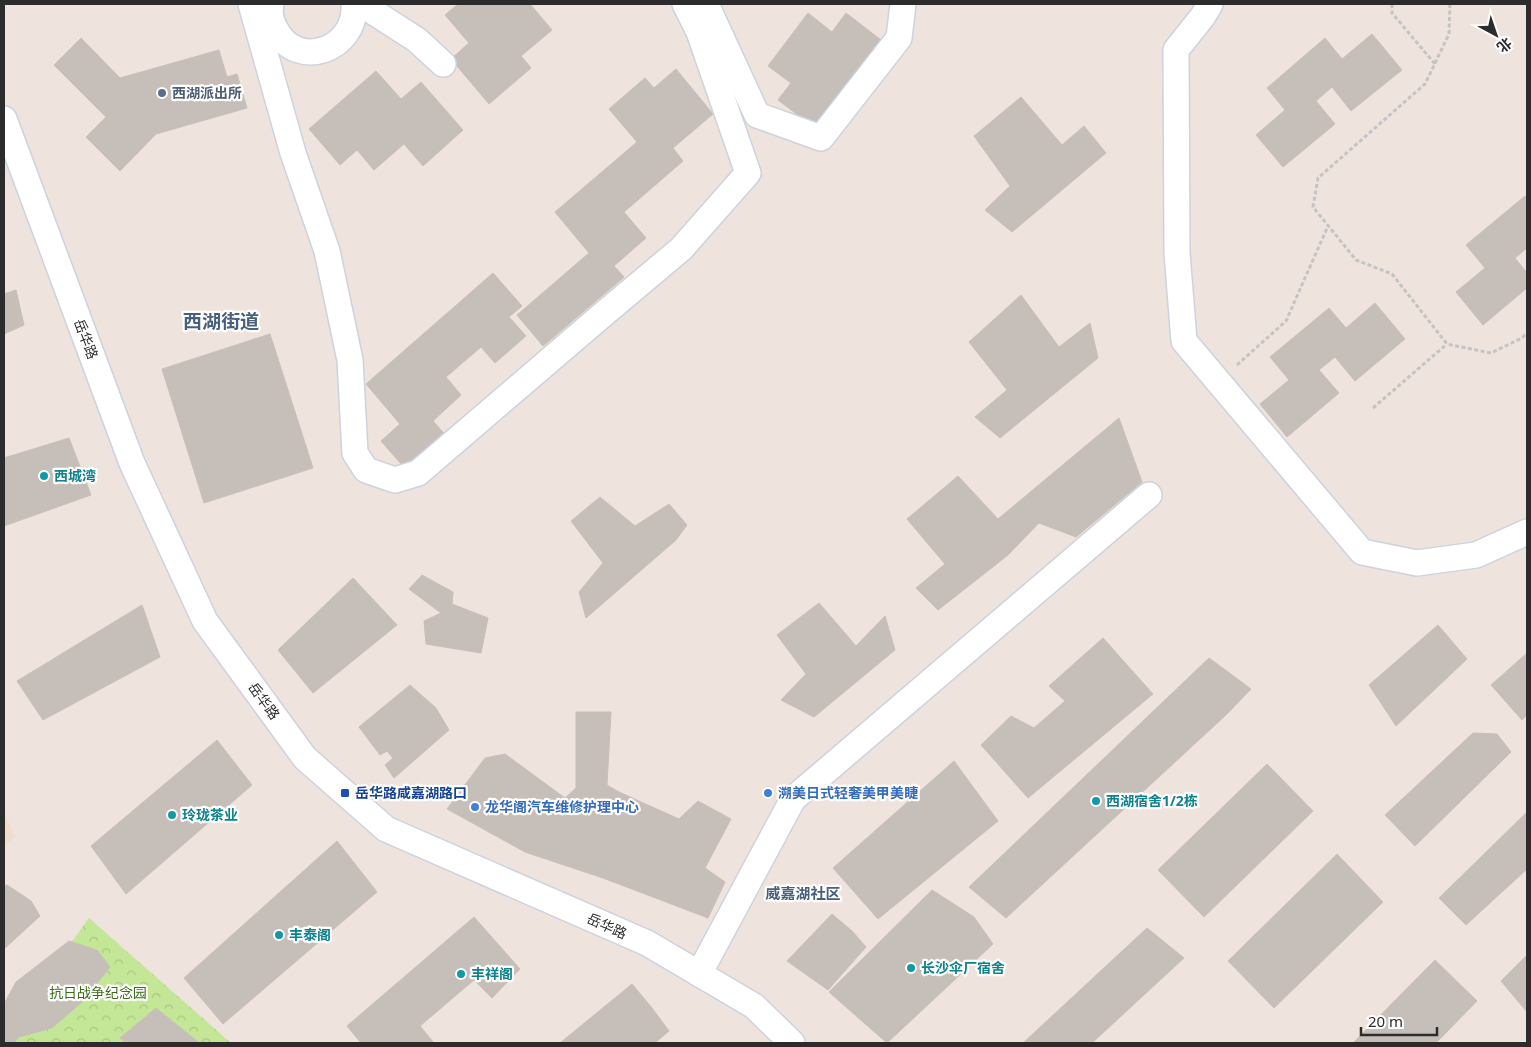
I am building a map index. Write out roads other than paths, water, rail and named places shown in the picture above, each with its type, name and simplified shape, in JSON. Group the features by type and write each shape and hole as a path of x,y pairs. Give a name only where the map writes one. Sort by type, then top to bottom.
{"street":[{"path":"251,4 293,153 327,251 350,360 355,453 366,470 395,480 418,473 681,249 748,173 699,32 685,4"},
{"path":"271,4 272,22 278,34 294,47 315,52 341,41 350,28 354,14 354,4"},
{"path":"361,4 418,40 443,64"},
{"path":"706,4 757,115 821,138 899,38 903,4"},
{"path":"1210,4 1203,16 1176,50 1177,253 1184,341 1362,552 1417,563 1476,555 1527,532"},
{"name":"岳华路","path":"4,119 132,463 205,621 305,758 386,828 646,943 754,1006 792,1043"},
{"path":"699,974 793,800 1149,495"}],"place":[{"name":"西湖派出所","path":"162,93"},
{"name":"西城湾","path":"44,476"},
{"name":"岳华路咸嘉湖路口","path":"345,793"},
{"name":"溯美日式轻奢美甲美睫","path":"768,793"},
{"name":"西湖宿舍1/2栋","path":"1096,801"},
{"name":"龙华阁汽车维修护理中心","path":"475,807"},
{"name":"玲珑茶业","path":"172,815"},
{"name":"丰泰阁","path":"279,935"},
{"name":"长沙伞厂宿舍","path":"911,968"},
{"name":"丰祥阁","path":"461,974"}],"district":[{"name":"西湖街道","path":"221,321"},
{"name":"威嘉湖社区","path":"803,894"}],"park label":[{"name":"抗日战争纪念园","path":"98,993"}]}
